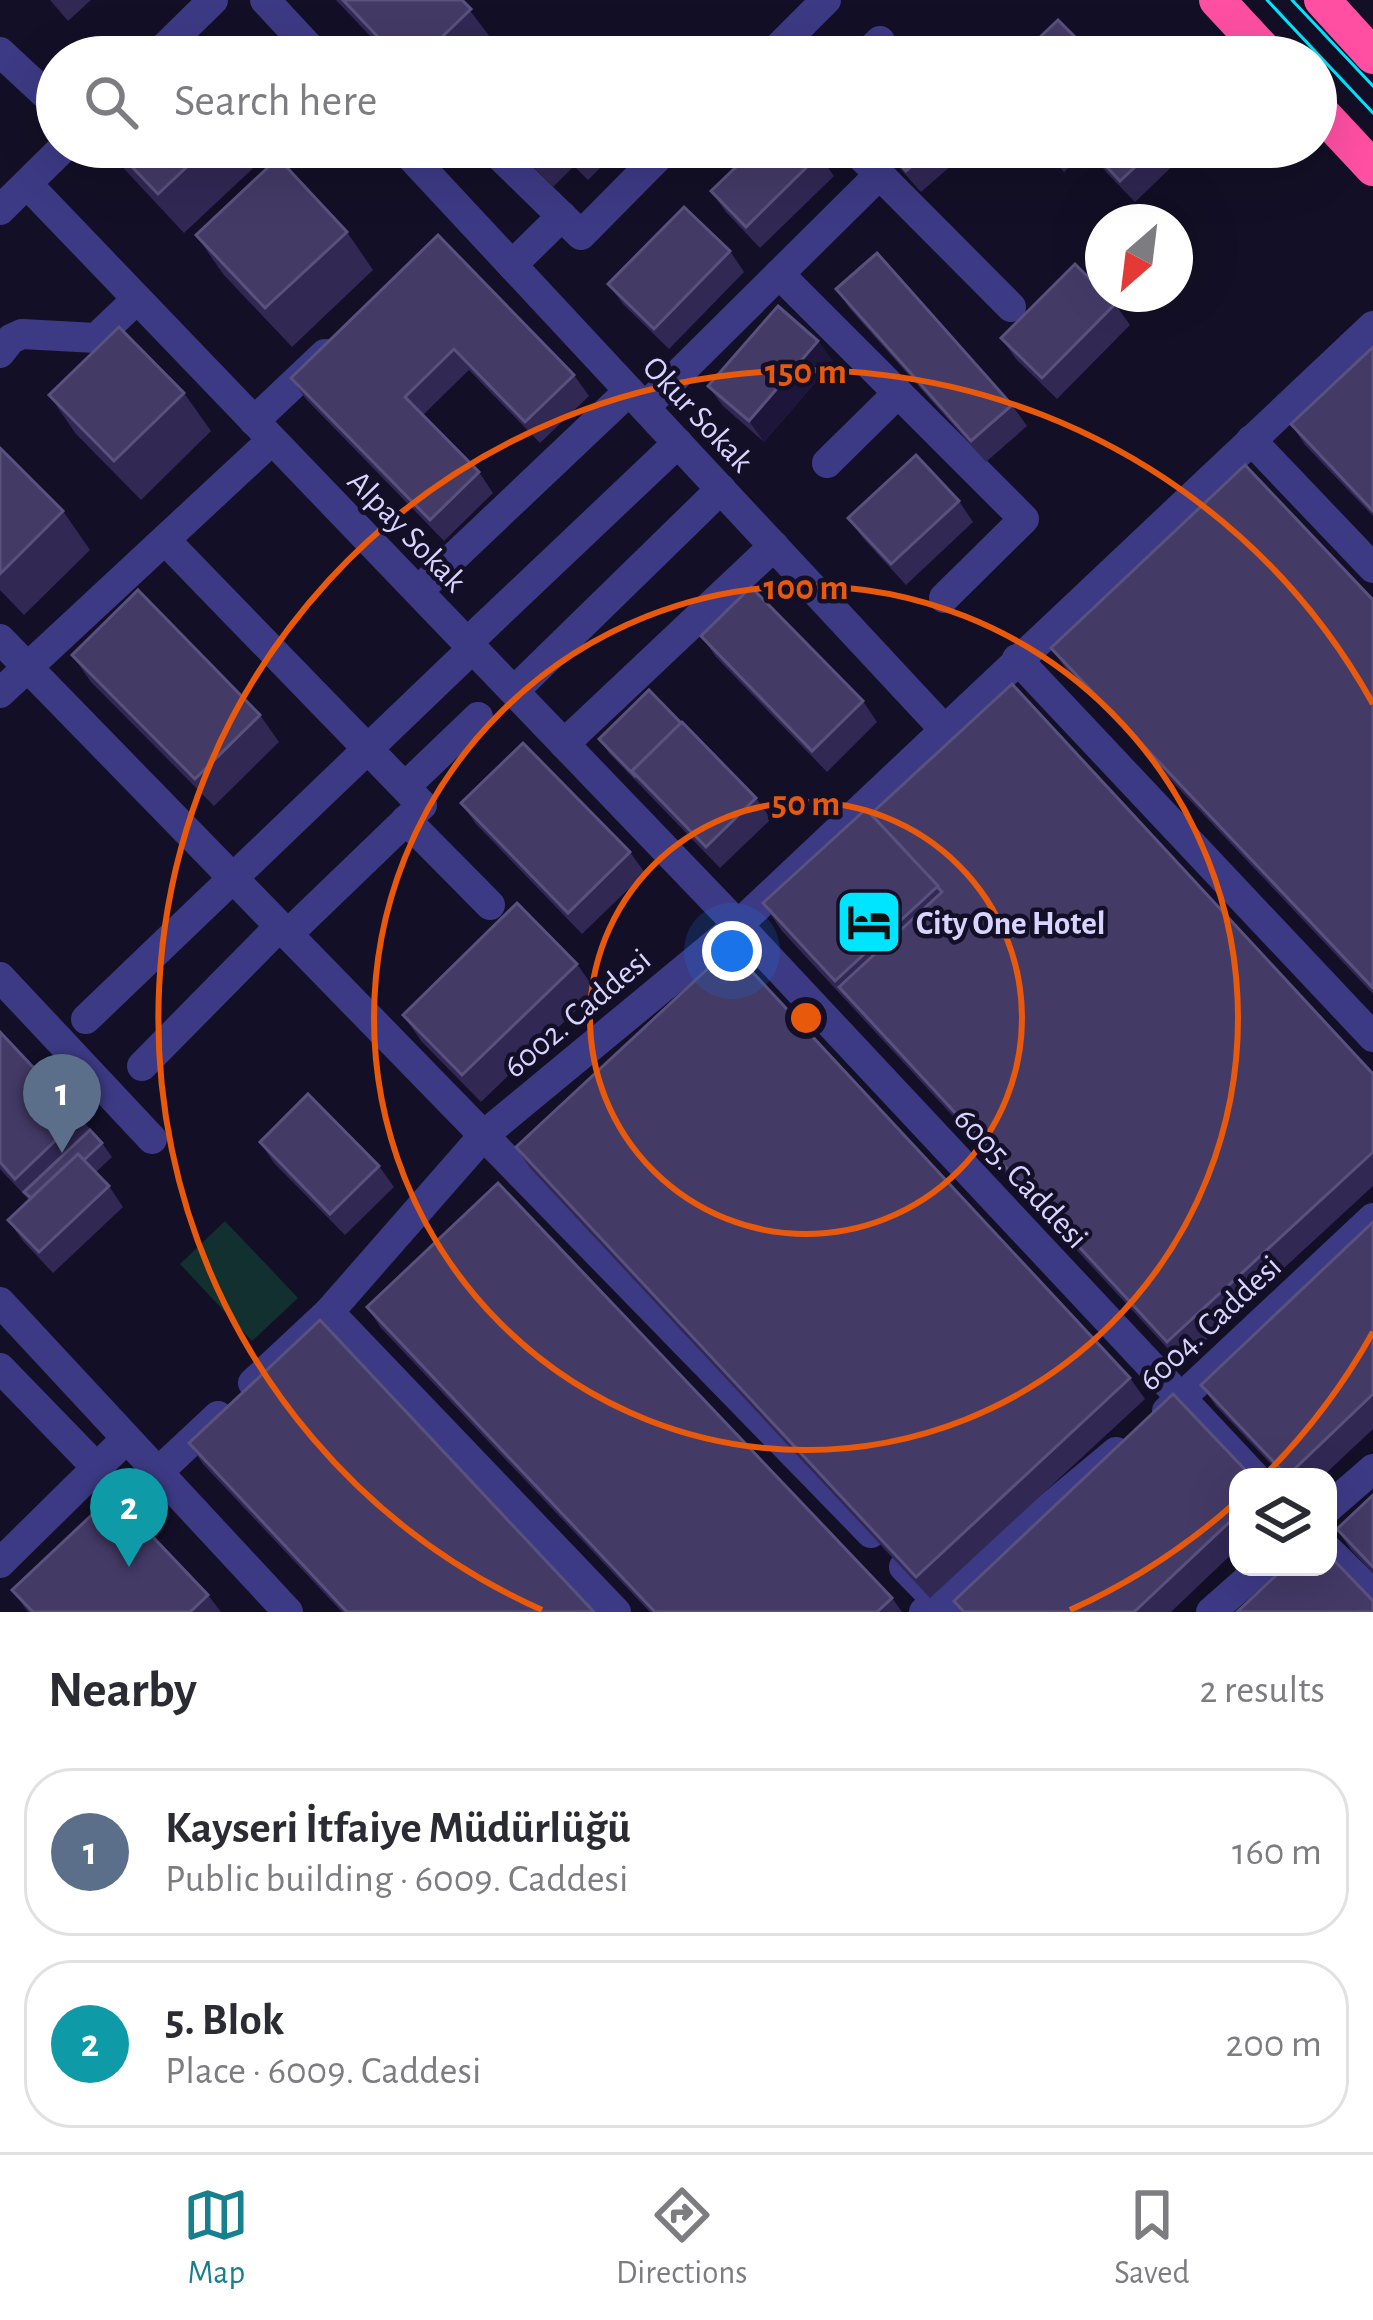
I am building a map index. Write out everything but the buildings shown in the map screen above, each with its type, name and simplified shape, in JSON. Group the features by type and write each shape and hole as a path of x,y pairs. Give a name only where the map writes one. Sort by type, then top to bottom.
{"highway":[{"path":"1217,0 1250,36"},
{"path":"1322,0 1373,56"},
{"path":"1337,129 1373,168"}],"street":[{"path":"175,36 212,0"},
{"path":"265,0 298,36"},
{"path":"790,36 826,0"},
{"path":"0,52 36,85"},
{"path":"0,210 43,168"},
{"name":"Okur Sokak","path":"417,168 460,226 512,265 943,728"},
{"path":"512,168 581,235 647,168"},
{"path":"872,168 1011,307"},
{"path":"418,591 779,274 879,175"},
{"name":"Alpay Sokak","path":"27,184 738,925"},
{"path":"512,265 562,216"},
{"path":"779,274 1024,519 944,598"},
{"path":"0,353 22,334 96,338 137,298"},
{"name":"6002. Caddesi","path":"156,1474 329,1312 484,1135 738,925 1373,326"},
{"path":"0,693 165,540 353,327"},
{"path":"827,463 898,393"},
{"path":"1251,440 1373,568"},
{"path":"86,1019 678,443"},
{"path":"514,691 721,489"},
{"path":"142,1066 422,805 165,540"},
{"path":"564,744 774,546"},
{"path":"0,639 936,1608"},
{"path":"1017,659 1373,1037"},
{"path":"405,787 478,717"},
{"path":"406,820 490,905"},
{"name":"6005. Caddesi","path":"738,925 1246,1468"},
{"path":"0,977 152,1139"},
{"name":"6004. Caddesi","path":"936,1608 1180,1400 1373,1218"},
{"path":"0,1302 288,1612"},
{"path":"329,1312 616,1612"},
{"path":"0,1368 97,1468"},
{"path":"0,1563 125,1440"},
{"path":"1337,1500 1373,1469"},
{"path":"1337,1559 1373,1594"},
{"path":"1211,1612 1252,1576"}],"green space":[{"path":"225,1221 298,1298 252,1341 180,1264"}],"tram line":[{"path":"1267,0 1301,36"},
{"path":"1292,0 1326,36"},
{"path":"1337,48 1373,86"},
{"path":"1337,75 1373,113"}],"place":[{"name":"City One Hotel","path":"869,922"},
{"name":"Kayseri İtfaiye Müdürlüğü","path":"62,1153"},
{"name":"5. Blok","path":"129,1567"}]}
